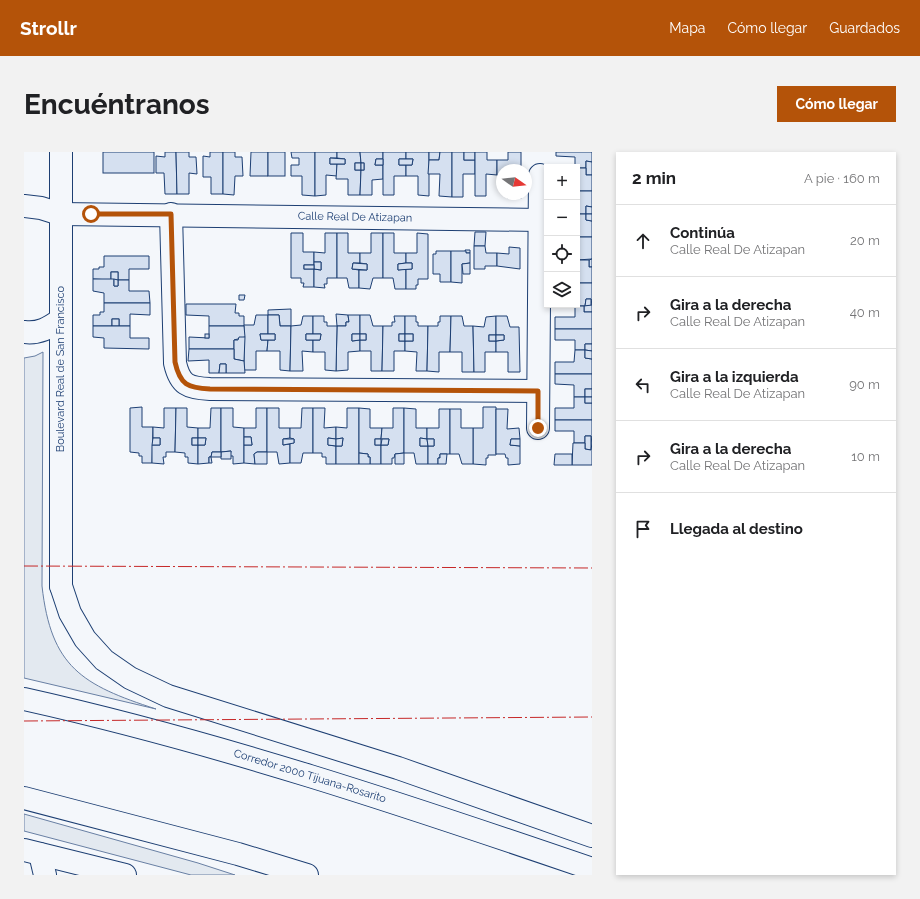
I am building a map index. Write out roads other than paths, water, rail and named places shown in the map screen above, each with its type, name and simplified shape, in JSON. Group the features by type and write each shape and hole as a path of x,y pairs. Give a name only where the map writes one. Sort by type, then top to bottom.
{"main road":[{"name":"Boulevard Real de San Francisco","path":"61,152 61,586 70,613 84,639 104,660 130,678 168,696 398,768 592,836"},
{"path":"538,428 540,175"},
{"name":"Calle Real De Atizapan","path":"24,206 41,208 60,214 171,214 540,220"},
{"path":"171,214 175,362 178,376 184,383 196,388 210,389 538,391"},
{"path":"24,332 33,333 48,328 60,320"},
{"name":"Corredor 2000 Tijuana-Rosarito","path":"24,699 92,714 200,743 388,800 592,869"},
{"path":"24,798 238,854 308,875"},
{"path":"36,860 125,875"}]}
